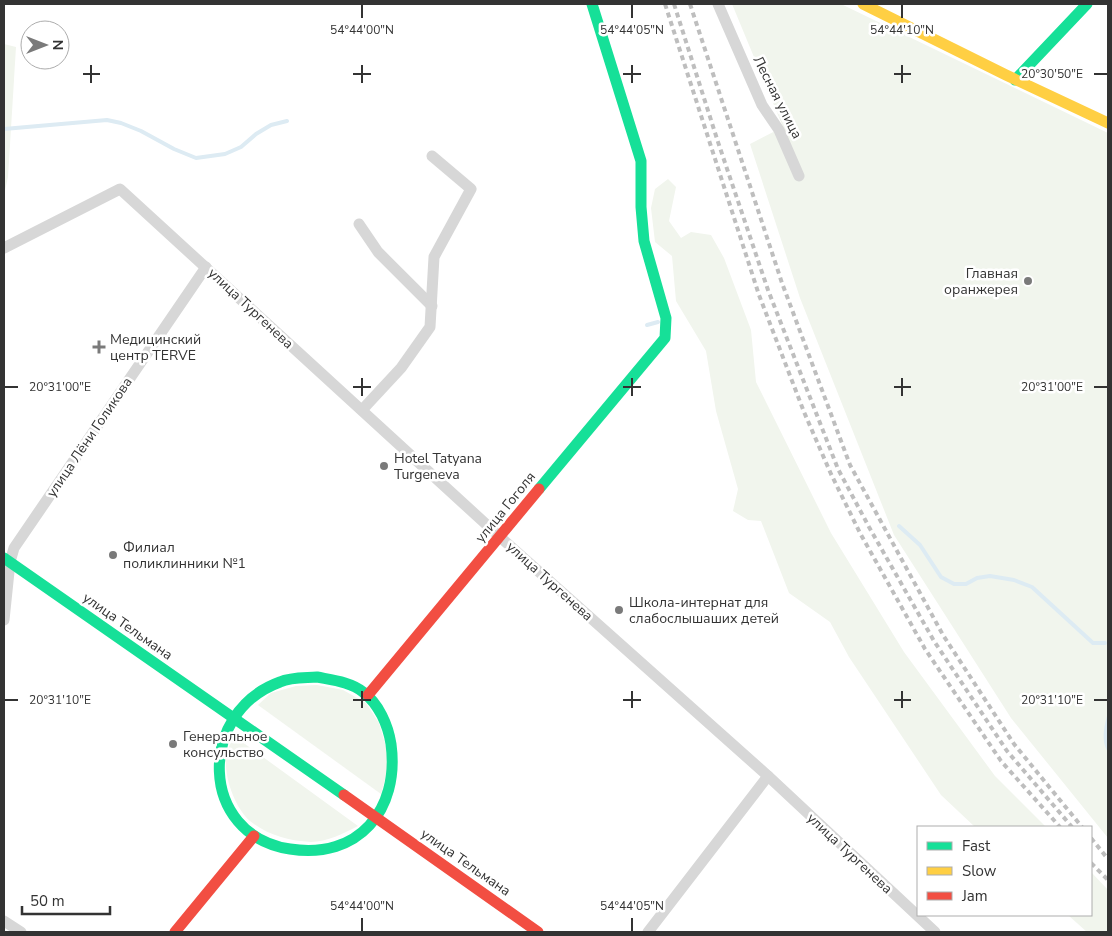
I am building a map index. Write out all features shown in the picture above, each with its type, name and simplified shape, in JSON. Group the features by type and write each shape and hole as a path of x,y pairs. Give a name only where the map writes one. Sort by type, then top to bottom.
{"street":[{"name":"улица Гоголя","path":"368,695 665,338 666,318 644,240 641,207 641,161 592,4"},
{"name":"Лесная улица","path":"718,4 762,105 779,130 799,176"},
{"path":"863,4 1015,80 1108,123"},
{"path":"1015,80 1087,4"},
{"path":"362,410 401,368 430,327 434,257 470,189 432,156"},
{"name":"улица Тургенева","path":"4,248 120,189 500,537 768,776 917,915"},
{"path":"359,224 378,252 432,306"},
{"name":"улица Лёни Голикова","path":"4,620 7,560 206,266"},
{"name":"улица Тельмана","path":"7,560 538,932"},
{"path":"317,677 340,681 368,695 390,733 394,752 393,769 388,792 382,808 368,828 357,838 349,842 323,850 302,851 268,844 244,829 233,817 222,797 218,770 220,745 242,707 276,682 292,679 317,677"},
{"path":"648,932 768,776"},
{"path":"175,932 254,836"},
{"name":"улица Тургенева","path":"918,916 935,932"},
{"path":"4,921 21,932"}],"shaded area":[{"path":"732,4 841,4 1108,133 1108,838 1011,718 894,535 800,298 750,144 783,127"},
{"path":"4,44 16,47 8,177 4,195"},
{"path":"668,179 676,187 669,221 681,238 691,232 711,235 724,258 751,330 756,382 831,533 904,652 995,776 1045,826 974,826 941,795 849,657 830,622 789,593 761,521 748,520 733,511 738,489 716,411 706,351 676,301 672,256 655,242 651,208 655,189"},
{"path":"317,685 343,690 366,703 379,723 390,760 381,794 258,705 271,693 296,686"},
{"path":"1108,712 1108,752 1104,737"},
{"path":"234,736 358,826 329,839 311,842 279,836 264,830 250,821 236,802 227,777 226,758 228,748"},
{"path":"1092,873 1108,890 1108,932 1087,932 1069,916 1092,916"}],"waterway":[{"path":"4,129 107,120 141,131 174,149 196,158 225,154 241,147 256,134 271,125 287,121"},
{"path":"647,325 658,322"},
{"path":"899,526 920,545 941,577 954,584 966,584 977,578 990,576 1014,580 1032,587 1093,643 1105,643"}],"railway":[{"path":"665,4 759,295 804,412 831,474 860,533 925,649 1001,761 1059,826"},
{"path":"674,4 768,290 838,469 934,641 1007,751 1071,826"},
{"path":"690,4 782,283 850,465 943,635 1014,744 1081,826"},
{"path":"1092,839 1108,859"},
{"path":"1092,864 1108,880"}],"traffic: fast":[{"path":"539,489 665,338 666,318 644,241 641,207 641,161 592,4"},
{"path":"1015,80 1087,4"},
{"path":"4,558 344,795"},
{"path":"317,677 353,686 369,697 382,715 391,744 392,768 389,790 381,809 369,825 354,838 336,847 314,850 290,849 260,839 238,821 225,798 219,772 222,744 234,719 253,697 284,680 317,677"}],"traffic: slow":[{"path":"863,4 1108,123"}],"traffic: jam":[{"path":"368,695 539,489"},
{"path":"344,795 538,932"},
{"path":"175,932 254,836"}],"place":[{"name":"Главная оранжерея","path":"1028,281"},
{"name":"Медицинский центр TERVE","path":"99,347"},
{"name":"Hotel Tatyana Turgeneva","path":"384,466"},
{"name":"Филиал поликлинники №1","path":"113,555"},
{"name":"Школа-интернат для слабослышаших детей","path":"619,610"},
{"name":"Генеральное консульство","path":"173,744"}]}
